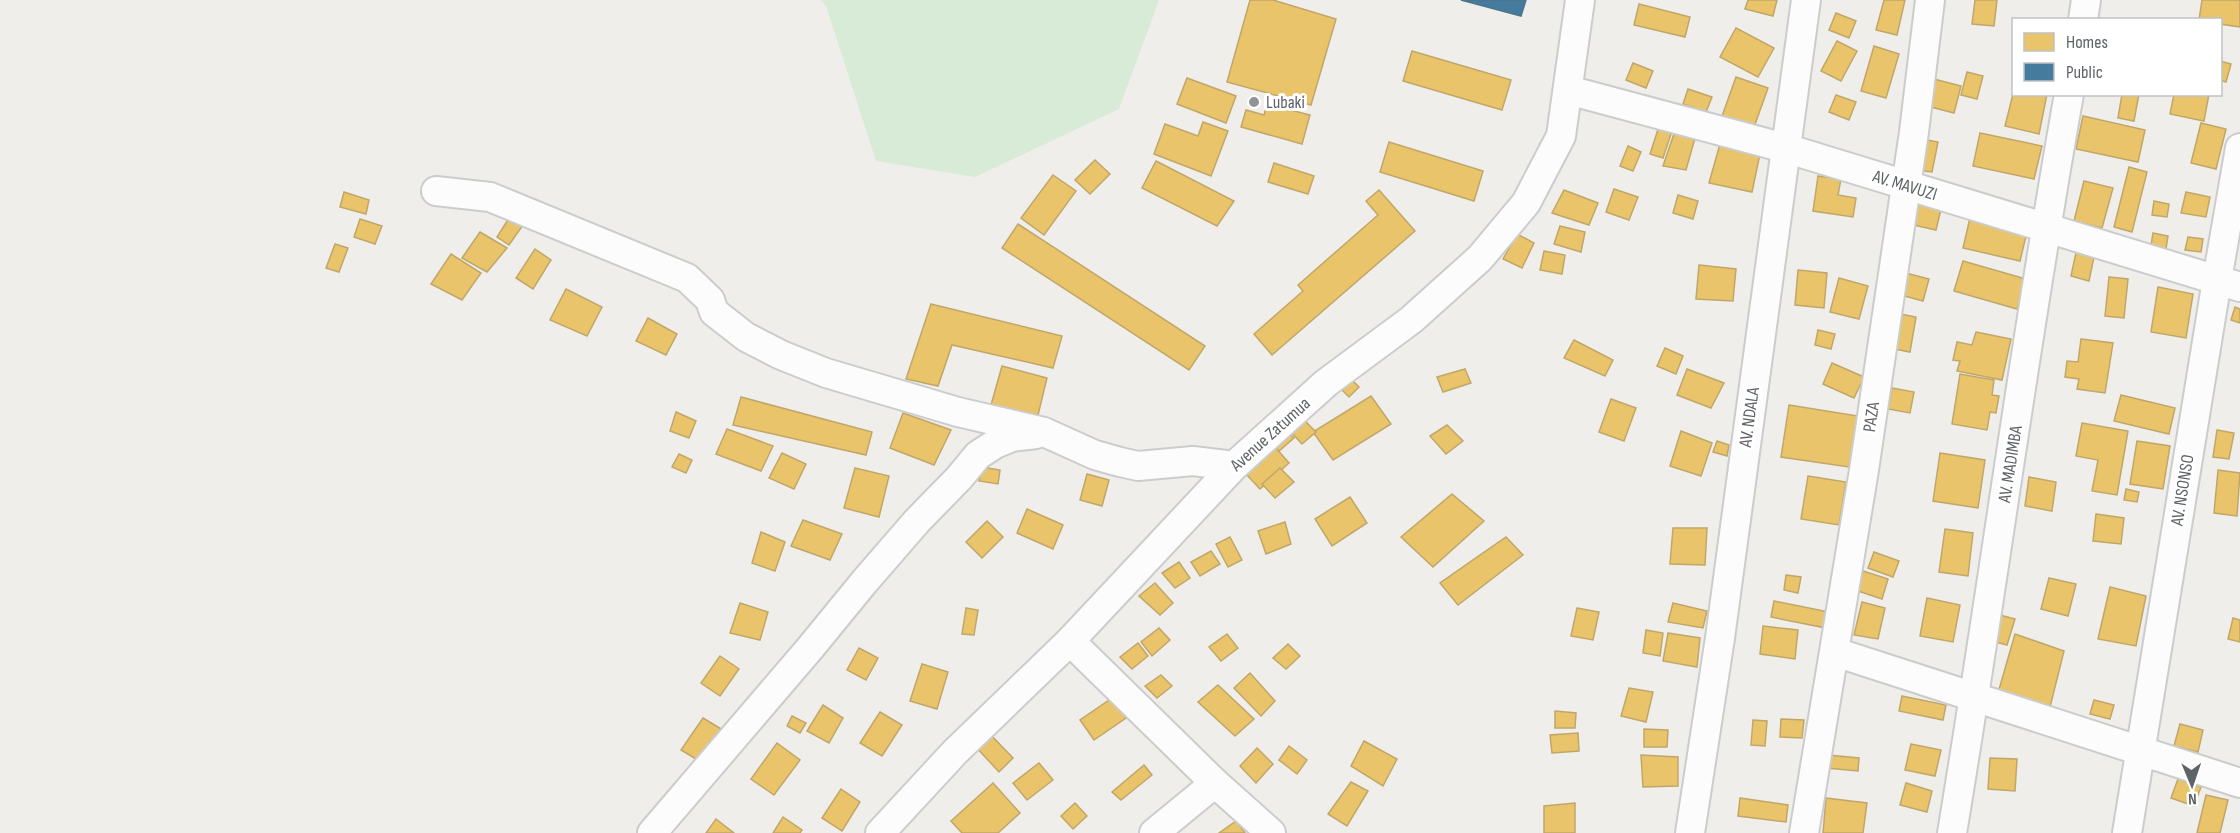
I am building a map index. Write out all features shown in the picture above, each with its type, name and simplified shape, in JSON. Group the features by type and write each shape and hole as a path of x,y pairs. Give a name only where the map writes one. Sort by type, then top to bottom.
{"street":[{"name":"Avenue Zatumua","path":"880,833 955,752 1070,641 1234,466 1326,383 1411,320 1480,258 1526,203 1561,136 1580,0"},
{"name":"AV. NDALA","path":"1690,833 1720,638 1806,0"},
{"name":"PAZA","path":"1804,833 1835,652 1914,132 1930,0"},
{"path":"2083,18 2086,0"},
{"name":"AV. MAVUZI","path":"1568,90 1785,148 2228,284"},
{"name":"AV. MADIMBA","path":"1953,833 2045,227 2069,96"},
{"name":"AV. NSONSO","path":"2127,833 2140,750 2228,284 2240,148"},
{"path":"436,191 490,198 687,278 710,300 714,312 721,319 746,337 781,355 871,388 1044,432 1095,455 1138,466 1193,461 1234,466"},
{"path":"652,833 811,648 865,581 978,455 1012,437 1044,432"},
{"path":"1070,641 1215,783 1271,833"},
{"path":"1835,652 2240,783"},
{"path":"1154,833 1215,783"}],"green space":[{"path":"821,0 1159,0 1119,109 975,177 876,161 826,6"}],"building: Homes":[{"path":"1250,0 1273,0 1336,19 1311,105 1227,82"},
{"path":"1748,0 1777,0 1773,16 1745,9"},
{"path":"1884,0 1905,0 1897,35 1876,30"},
{"path":"1975,0 1997,0 1994,26 1972,24"},
{"path":"2202,0 2240,0 2240,27 2222,24 2222,18 2199,18"},
{"path":"1639,4 1690,17 1685,37 1634,25"},
{"path":"1836,13 1856,21 1849,38 1829,30"},
{"path":"1736,28 1774,48 1758,77 1720,57"},
{"path":"1837,41 1857,51 1841,81 1821,71"},
{"path":"1874,46 1899,54 1886,98 1861,91"},
{"path":"1412,51 1511,80 1502,110 1403,81"},
{"path":"2222,62 2231,64 2226,82 2222,81"},
{"path":"1633,63 1653,71 1646,88 1626,80"},
{"path":"1967,72 1983,76 1977,99 1961,95"},
{"path":"1736,77 1768,88 1753,130 1721,119"},
{"path":"1187,78 1236,96 1226,123 1177,104"},
{"path":"1930,78 1961,86 1954,113 1923,105"},
{"path":"1688,89 1712,97 1706,112 1683,104"},
{"path":"1836,95 1856,102 1849,120 1829,112"},
{"path":"2012,96 2047,96 2039,134 2005,126"},
{"path":"2122,96 2139,96 2134,121 2118,118"},
{"path":"2174,96 2209,96 2204,121 2170,114"},
{"path":"1267,104 1310,115 1302,144 1241,127 1246,110 1264,115"},
{"path":"2083,116 2145,130 2138,162 2076,149"},
{"path":"1661,120 1674,125 1663,158 1650,154"},
{"path":"1203,122 1228,131 1211,176 1154,154 1165,124 1198,136"},
{"path":"2201,123 2226,129 2216,169 2191,163"},
{"path":"1677,125 1697,131 1686,170 1663,166"},
{"path":"1980,133 2042,146 2034,179 1973,166"},
{"path":"1722,137 1761,149 1752,192 1709,183"},
{"path":"1922,139 1938,142 1932,172 1916,170"},
{"path":"1389,142 1483,171 1474,201 1380,172"},
{"path":"1628,146 1641,152 1633,171 1620,166"},
{"path":"1095,160 1110,174 1090,194 1075,180"},
{"path":"1156,161 1234,201 1217,226 1142,188"},
{"path":"1274,163 1314,176 1308,194 1268,182"},
{"path":"2129,167 2147,172 2132,232 2114,227"},
{"path":"1053,175 1076,191 1044,235 1021,218"},
{"path":"1818,176 1841,179 1838,195 1856,198 1853,217 1813,211"},
{"path":"2084,181 2113,188 2102,228 2074,221"},
{"path":"1614,189 1638,197 1629,220 1606,212"},
{"path":"1379,190 1415,231 1272,355 1254,334 1303,291 1298,285 1378,215 1366,201"},
{"path":"1564,190 1598,203 1589,225 1552,213"},
{"path":"344,192 369,200 366,214 340,207"},
{"path":"2186,192 2210,197 2206,217 2181,213"},
{"path":"1678,195 1698,201 1693,219 1673,213"},
{"path":"2154,201 2169,204 2167,217 2152,215"},
{"path":"1914,202 1941,209 1936,230 1909,224"},
{"path":"509,218 523,225 509,245 497,237"},
{"path":"1970,218 2027,232 2020,261 1963,248"},
{"path":"360,219 382,226 375,244 354,237"},
{"path":"1018,224 1205,346 1189,370 1002,248"},
{"path":"1560,226 1585,232 1581,252 1554,244"},
{"path":"480,232 507,248 487,272 462,258"},
{"path":"2153,233 2168,236 2166,249 2151,246"},
{"path":"1517,234 1534,243 1522,268 1503,259"},
{"path":"2188,237 2203,239 2201,252 2185,250"},
{"path":"335,244 348,248 339,272 326,268"},
{"path":"2077,248 2095,252 2089,281 2071,276"},
{"path":"535,249 551,260 533,289 516,278"},
{"path":"1544,251 1565,255 1562,274 1540,270"},
{"path":"451,254 481,273 462,300 431,284"},
{"path":"1963,261 2026,279 2017,309 1954,291"},
{"path":"1699,265 1736,269 1733,301 1696,299"},
{"path":"1798,270 1827,273 1824,308 1795,305"},
{"path":"1902,272 1929,279 1923,301 1897,294"},
{"path":"2109,277 2128,279 2124,318 2105,316"},
{"path":"1839,278 1868,286 1859,319 1830,312"},
{"path":"2158,287 2193,294 2186,338 2151,332"},
{"path":"566,289 602,307 587,336 550,320"},
{"path":"931,304 1062,336 1053,368 952,345 938,386 906,379"},
{"path":"2235,307 2240,309 2240,323 2231,320"},
{"path":"1895,313 1916,317 1910,352 1889,348"},
{"path":"648,318 677,334 666,355 636,341"},
{"path":"1818,330 1835,334 1831,349 1815,345"},
{"path":"1976,332 2011,339 2002,380 1957,371 1960,361 1953,360 1957,342 1972,345"},
{"path":"2081,339 2113,343 2105,393 2077,389 2079,379 2065,377 2067,361 2078,362"},
{"path":"1574,340 1613,360 1605,376 1564,358"},
{"path":"1665,348 1683,356 1676,374 1657,366"},
{"path":"1832,363 1864,377 1854,398 1823,384"},
{"path":"1002,366 1047,378 1038,415 991,405"},
{"path":"1465,369 1471,383 1443,392 1437,377"},
{"path":"1687,369 1724,383 1711,408 1677,395"},
{"path":"1960,374 1994,380 1992,395 1999,396 1996,413 1990,412 1987,430 1952,424"},
{"path":"1347,375 1359,387 1349,397 1337,385"},
{"path":"1892,388 1914,392 1910,413 1888,409"},
{"path":"2121,395 2175,408 2169,434 2114,421"},
{"path":"1371,396 1391,424 1333,460 1313,432"},
{"path":"741,397 872,432 866,455 733,425"},
{"path":"1611,399 1636,408 1624,441 1599,432"},
{"path":"1789,405 1858,416 1849,467 1781,457"},
{"path":"676,412 696,421 689,438 670,431"},
{"path":"903,413 951,430 934,465 890,448"},
{"path":"1305,421 1316,432 1302,444 1291,432"},
{"path":"2082,423 2128,431 2117,495 2092,491 2098,460 2076,456"},
{"path":"1447,425 1463,441 1446,454 1430,436"},
{"path":"727,429 773,446 761,471 716,454"},
{"path":"1284,429 1294,438 1278,452 1269,442"},
{"path":"2217,430 2234,433 2229,459 2213,457"},
{"path":"1681,431 1712,443 1701,476 1670,466"},
{"path":"1717,441 1729,445 1727,456 1713,452"},
{"path":"2137,441 2170,446 2163,489 2130,484"},
{"path":"1275,447 1289,463 1260,489 1246,474"},
{"path":"782,453 806,464 794,489 769,478"},
{"path":"1940,453 1985,460 1978,508 1933,501"},
{"path":"679,454 692,460 686,473 672,467"},
{"path":"982,467 1000,470 998,484 979,481"},
{"path":"855,468 889,476 879,517 844,508"},
{"path":"1280,468 1294,482 1275,498 1262,484"},
{"path":"2218,470 2240,473 2237,516 2214,513"},
{"path":"1087,474 1109,480 1102,506 1080,500"},
{"path":"1808,476 1846,482 1839,525 1801,519"},
{"path":"2029,477 2056,482 2052,511 2025,506"},
{"path":"2126,489 2139,492 2137,502 2124,500"},
{"path":"1452,494 1484,521 1433,567 1401,537"},
{"path":"1350,497 1367,523 1332,546 1315,519"},
{"path":"1027,509 1063,525 1053,549 1017,533"},
{"path":"2096,514 2124,518 2121,544 2093,541"},
{"path":"803,520 842,534 830,560 791,546"},
{"path":"987,521 1003,537 982,558 966,542"},
{"path":"1285,522 1291,544 1266,554 1258,531"},
{"path":"1673,528 1707,528 1705,565 1670,564"},
{"path":"1945,529 1973,533 1968,576 1939,572"},
{"path":"761,532 785,542 775,571 752,563"},
{"path":"1230,537 1242,560 1228,567 1216,544"},
{"path":"1506,537 1523,555 1458,605 1440,583"},
{"path":"1211,551 1220,564 1200,576 1191,562"},
{"path":"1874,552 1899,561 1893,577 1868,568"},
{"path":"1179,562 1190,578 1175,588 1162,573"},
{"path":"1863,571 1888,579 1882,599 1858,591"},
{"path":"1786,575 1801,577 1798,593 1784,590"},
{"path":"2049,578 2076,584 2068,616 2041,609"},
{"path":"1155,583 1173,603 1160,615 1139,596"},
{"path":"2110,587 2146,596 2136,646 2098,639"},
{"path":"1927,598 1960,605 1953,642 1920,636"},
{"path":"1774,601 1829,612 1826,628 1771,617"},
{"path":"1862,602 1885,608 1878,639 1854,635"},
{"path":"740,603 768,612 760,640 730,633"},
{"path":"1673,603 1707,611 1703,628 1668,622"},
{"path":"966,608 978,610 974,635 962,634"},
{"path":"1577,608 1599,612 1593,640 1571,636"},
{"path":"2000,615 2015,619 2007,645 1992,641"},
{"path":"2233,618 2240,620 2240,642 2228,639"},
{"path":"1763,626 1798,630 1795,659 1760,654"},
{"path":"1159,628 1170,640 1152,656 1141,642"},
{"path":"1646,630 1663,633 1660,656 1643,653"},
{"path":"1668,633 1700,638 1697,667 1663,661"},
{"path":"1227,634 1238,648 1221,661 1209,647"},
{"path":"2015,634 2064,651 2050,707 1998,693"},
{"path":"1138,643 1148,656 1132,669 1120,657"},
{"path":"1288,644 1300,656 1286,669 1273,658"},
{"path":"859,648 878,658 866,680 847,670"},
{"path":"720,656 739,669 720,696 701,683"},
{"path":"922,664 948,672 937,709 910,701"},
{"path":"1250,673 1275,701 1261,716 1234,688"},
{"path":"1161,675 1172,686 1157,698 1145,686"},
{"path":"1218,685 1254,719 1235,736 1198,702"},
{"path":"1629,688 1653,692 1646,722 1621,716"},
{"path":"1902,696 1946,705 1943,720 1899,711"},
{"path":"1112,698 1126,718 1094,740 1080,720"},
{"path":"2094,700 2114,705 2110,719 2090,714"},
{"path":"823,705 843,718 829,743 807,731"},
{"path":"1555,711 1576,713 1575,728 1555,728"},
{"path":"880,712 902,725 882,756 860,743"},
{"path":"792,716 806,723 800,733 787,726"},
{"path":"703,718 723,730 701,762 681,750"},
{"path":"1781,719 1804,720 1802,738 1780,737"},
{"path":"1753,720 1767,721 1765,746 1751,745"},
{"path":"2180,724 2203,730 2198,752 2174,746"},
{"path":"1644,729 1668,730 1667,747 1644,747"},
{"path":"989,733 1013,758 999,772 975,746"},
{"path":"1578,733 1579,751 1552,753 1550,735"},
{"path":"1364,741 1397,759 1383,786 1351,766"},
{"path":"777,743 800,760 774,795 751,779"},
{"path":"1911,744 1941,750 1935,776 1905,770"},
{"path":"1289,746 1307,760 1297,774 1279,760"},
{"path":"1257,748 1273,764 1256,783 1240,766"},
{"path":"1641,755 1678,757 1678,786 1643,787"},
{"path":"1828,755 1859,758 1858,771 1826,768"},
{"path":"1990,758 2017,759 2015,791 1988,789"},
{"path":"1039,763 1053,780 1027,800 1013,783"},
{"path":"1144,765 1152,775 1121,800 1112,792"},
{"path":"2178,779 2201,787 2194,806 2171,798"},
{"path":"1351,782 1368,791 1347,826 1328,814"},
{"path":"993,783 1020,813 998,833 962,833 951,821"},
{"path":"1906,783 1932,791 1927,812 1900,805"},
{"path":"841,789 860,802 842,831 822,818"},
{"path":"2206,795 2228,800 2220,833 2197,833"},
{"path":"1740,798 1788,805 1786,822 1738,816"},
{"path":"1826,798 1867,803 1863,833 1823,833"},
{"path":"1075,803 1087,816 1073,829 1061,816"},
{"path":"1575,803 1575,833 1544,833 1544,806"},
{"path":"783,817 802,830 800,833 773,833"},
{"path":"716,819 734,833 706,833"},
{"path":"1236,821 1245,833 1219,833"}],"building: Public":[{"path":"1461,0 1526,0 1521,16"}],"place":[{"name":"Lubaki","path":"1254,102"}]}
